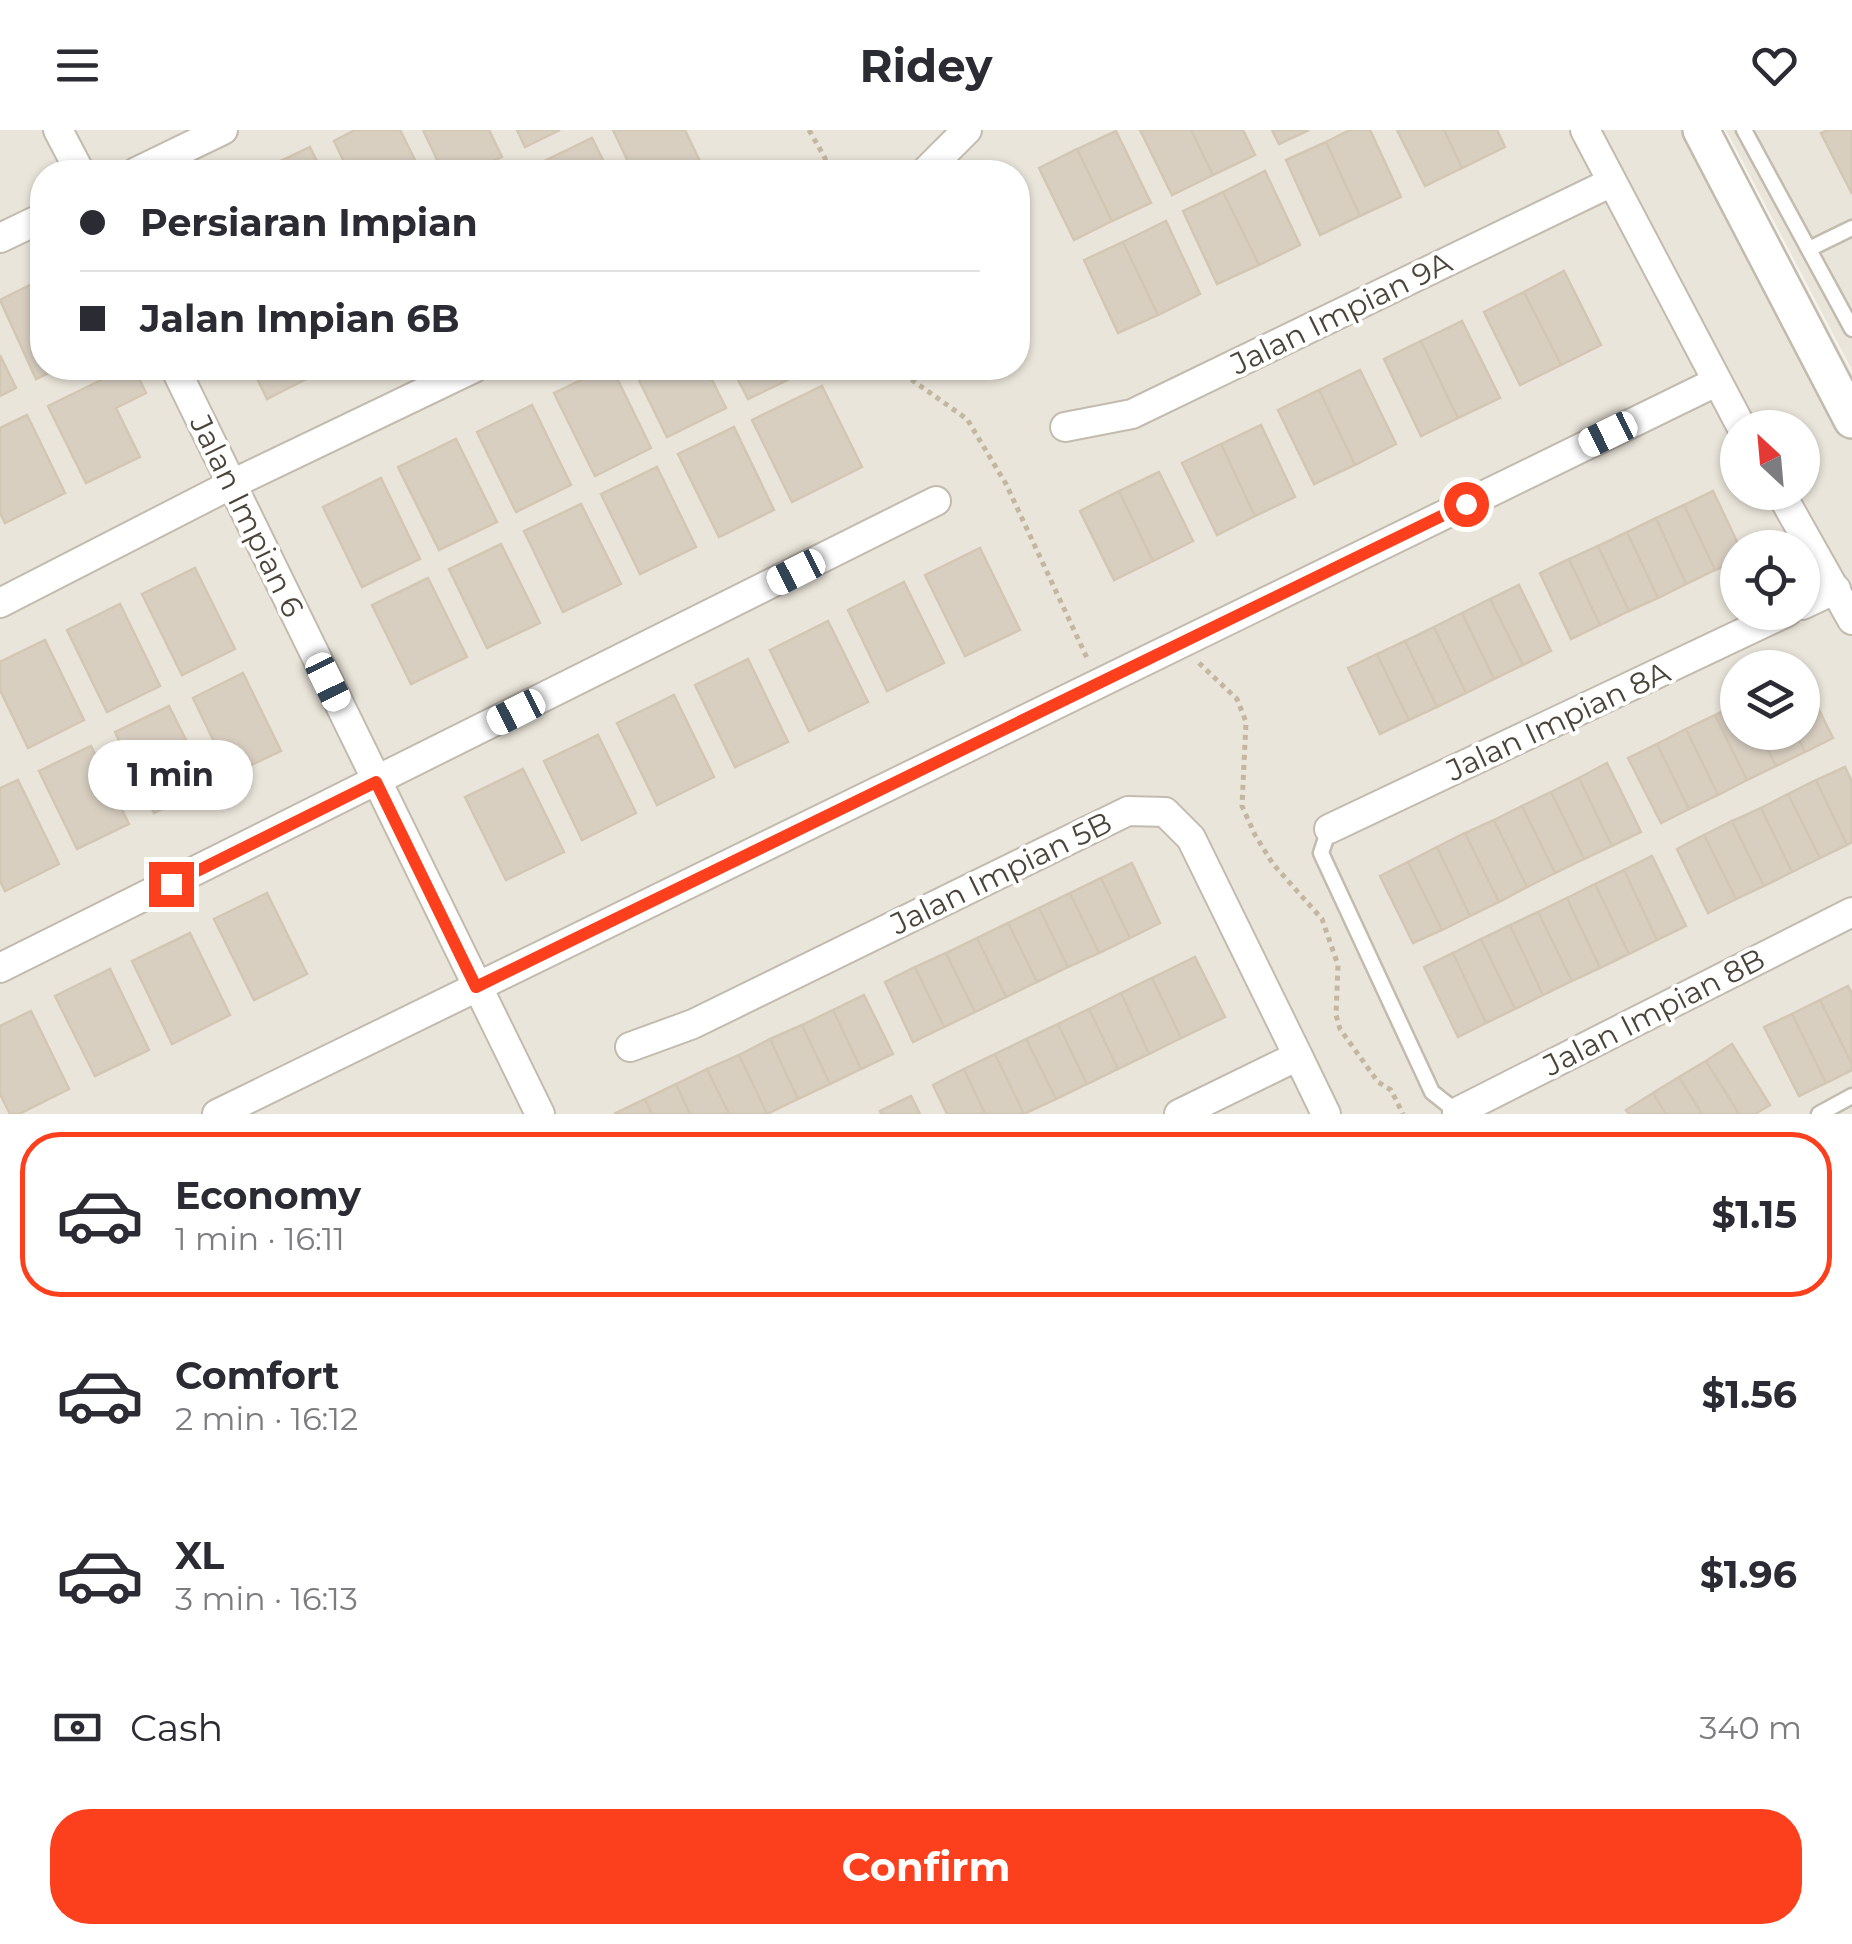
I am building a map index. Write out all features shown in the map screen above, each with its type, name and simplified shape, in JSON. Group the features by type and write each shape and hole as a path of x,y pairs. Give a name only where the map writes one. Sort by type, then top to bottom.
{"street":[{"path":"58,130 74,160"},
{"path":"161,160 223,130"},
{"path":"937,160 967,130"},
{"path":"1585,130 1732,410"},
{"path":"1701,130 1852,420"},
{"name":"Jalan Impian 9A","path":"1066,427 1132,414 1612,182"},
{"path":"0,238 30,224"},
{"name":"Jalan Impian 6","path":"182,380 540,1114"},
{"path":"0,603 232,484 449,380"},
{"path":"217,1114 1716,382"},
{"path":"0,968 936,501"},
{"path":"1790,510 1852,620"},
{"path":"1820,597 1836,589"},
{"name":"Jalan Impian 8A","path":"1329,829 1749,630"},
{"name":"Jalan Impian 5B","path":"630,1047 692,1024 1128,811 1165,812 1192,838 1326,1114"},
{"name":"Jalan Impian 8B","path":"1456,1112 1852,912"},
{"path":"1179,1114 1298,1056"}],"lane":[{"path":"1744,130 1852,329"},
{"path":"1809,250 1852,228"},
{"path":"1329,829 1321,853 1432,1092 1456,1112"},
{"path":"1819,1114 1852,1096"}],"path":[{"path":"809,130 825,160"},
{"path":"912,380 966,418 1006,484 1099,683"},
{"path":"1180,644 1238,700 1246,722 1242,806 1274,864 1322,919 1338,964 1336,1015 1340,1028 1378,1082 1391,1090 1403,1114"}],"shaded area":[{"path":"0,130 1723,130 1852,374 1852,1114 0,1114"},
{"path":"1726,130 1852,130 1852,370"}],"building":[{"path":"355,130 400,130 415,160 343,160 334,141"},
{"path":"423,130 489,130 502,157 495,160 437,160"},
{"path":"517,130 560,130 525,147"},
{"path":"613,130 685,130 699,160 627,160"},
{"path":"1140,130 1191,130 1213,175 1172,195"},
{"path":"1191,130 1243,130 1255,155 1213,175"},
{"path":"1272,130 1309,130 1279,144"},
{"path":"1350,130 1370,130 1401,197 1360,216 1326,142"},
{"path":"1397,130 1444,130 1462,168 1425,186"},
{"path":"1444,130 1497,130 1505,147 1462,168"},
{"path":"1852,130 1852,194 1821,133"},
{"path":"1116,131 1151,203 1112,221 1077,149"},
{"path":"592,138 603,160 546,160"},
{"path":"1326,142 1360,216 1320,235 1286,160"},
{"path":"310,147 316,160 283,160"},
{"path":"1077,149 1112,221 1074,240 1039,168"},
{"path":"1265,171 1300,245 1259,265 1223,192"},
{"path":"1223,192 1259,265 1217,284 1183,211"},
{"path":"1166,221 1200,294 1158,315 1123,242"},
{"path":"1123,242 1158,315 1118,333 1084,260"},
{"path":"1564,271 1601,345 1561,365 1524,292"},
{"path":"30,285 30,366 0,300"},
{"path":"1524,292 1561,365 1520,385 1484,312"},
{"path":"1462,321 1500,398 1458,418 1421,341"},
{"path":"1421,341 1458,418 1421,436 1384,359"},
{"path":"0,355 16,388 0,396"},
{"path":"1360,370 1396,444 1355,465 1319,390"},
{"path":"101,380 140,380 146,393 116,408 140,457 86,483 48,406"},
{"path":"258,380 304,380 267,399"},
{"path":"581,380 618,380 651,448 595,476 554,393"},
{"path":"639,380 712,380 726,408 667,437"},
{"path":"738,380 788,380 748,399"},
{"path":"822,386 862,467 792,502 752,420"},
{"path":"1319,390 1355,465 1314,484 1278,410"},
{"path":"532,405 571,485 516,512 477,432"},
{"path":"27,415 65,493 5,523 0,513 0,428"},
{"path":"1261,425 1295,497 1255,516 1221,444"},
{"path":"734,427 774,510 719,537 678,454"},
{"path":"456,439 497,522 439,550 398,467"},
{"path":"1221,444 1255,516 1217,535 1182,463"},
{"path":"657,467 696,547 640,574 601,494"},
{"path":"1159,472 1193,541 1153,561 1119,491"},
{"path":"381,478 420,559 362,587 323,507"},
{"path":"1119,491 1153,561 1114,580 1080,511"},
{"path":"1713,491 1731,530 1720,530 1720,568 1715,570 1684,505"},
{"path":"581,504 621,584 563,612 524,531"},
{"path":"1684,505 1715,570 1686,584 1656,518"},
{"path":"1656,518 1686,584 1658,598 1627,532"},
{"path":"1627,532 1658,598 1629,611 1598,546"},
{"path":"501,544 540,623 487,648 449,569"},
{"path":"1598,546 1629,611 1600,625 1569,559"},
{"path":"980,548 1020,630 965,656 925,575"},
{"path":"1569,559 1600,625 1571,639 1540,573"},
{"path":"195,568 235,649 182,675 142,594"},
{"path":"428,578 467,657 411,684 372,605"},
{"path":"904,582 944,663 887,691 848,610"},
{"path":"1519,585 1551,651 1523,665 1490,599"},
{"path":"1490,599 1523,665 1494,679 1462,613"},
{"path":"120,604 160,686 107,712 67,630"},
{"path":"1462,613 1494,679 1466,693 1434,627"},
{"path":"828,621 868,702 809,731 770,650"},
{"path":"1434,627 1466,693 1437,707 1405,641"},
{"path":"45,640 84,720 28,748 0,690 0,662"},
{"path":"1405,641 1437,707 1409,720 1377,654"},
{"path":"1377,654 1409,720 1380,734 1348,668"},
{"path":"748,659 788,742 735,767 695,685"},
{"path":"243,673 281,751 230,775 193,698"},
{"path":"674,695 714,777 657,805 617,723"},
{"path":"169,706 209,786 154,813 115,732"},
{"path":"1820,712 1833,738 1820,744"},
{"path":"1715,715 1720,725 1720,750 1732,750 1747,780 1718,795 1686,729"},
{"path":"1686,729 1718,795 1689,809 1657,744"},
{"path":"598,735 636,813 582,840 544,761"},
{"path":"1657,744 1689,809 1661,823 1628,758"},
{"path":"91,746 129,824 77,849 39,771"},
{"path":"1732,750 1768,750 1776,766 1747,780"},
{"path":"1768,750 1804,750 1805,752 1776,766"},
{"path":"1607,763 1641,832 1612,846 1579,778"},
{"path":"1845,767 1852,782 1852,842 1847,845 1816,780"},
{"path":"523,769 564,852 506,880 465,797"},
{"path":"1579,778 1612,846 1584,859 1551,792"},
{"path":"18,780 59,864 5,891 0,881 0,788"},
{"path":"1816,780 1847,845 1820,858 1788,794"},
{"path":"1551,792 1584,859 1555,873 1522,806"},
{"path":"1788,794 1820,858 1792,872 1761,808"},
{"path":"1522,806 1555,873 1527,887 1494,820"},
{"path":"1761,808 1792,872 1764,886 1732,821"},
{"path":"1494,820 1527,887 1499,902 1465,833"},
{"path":"1732,821 1764,886 1736,899 1704,835"},
{"path":"1465,833 1499,902 1470,916 1437,847"},
{"path":"1704,835 1736,899 1708,913 1677,849"},
{"path":"1437,847 1470,916 1442,930 1408,862"},
{"path":"1652,856 1686,926 1657,940 1624,870"},
{"path":"1408,862 1442,930 1413,943 1380,876"},
{"path":"1132,863 1160,923 1130,938 1101,878"},
{"path":"1624,870 1657,940 1629,954 1595,884"},
{"path":"1101,878 1130,938 1099,953 1070,893"},
{"path":"1595,884 1629,954 1600,968 1567,898"},
{"path":"267,893 307,974 254,1000 214,919"},
{"path":"1070,893 1099,953 1068,967 1039,908"},
{"path":"1567,898 1600,968 1572,981 1538,912"},
{"path":"1039,908 1068,967 1037,982 1008,923"},
{"path":"1538,912 1572,981 1543,995 1510,925"},
{"path":"1008,923 1037,982 1006,997 977,938"},
{"path":"1510,925 1543,995 1515,1009 1481,939"},
{"path":"190,933 230,1015 172,1044 132,961"},
{"path":"977,938 1006,997 975,1012 946,953"},
{"path":"1481,939 1515,1009 1486,1023 1453,953"},
{"path":"946,953 975,1012 944,1027 915,967"},
{"path":"1453,953 1486,1023 1458,1037 1424,967"},
{"path":"1195,957 1225,1017 1181,1038 1152,978"},
{"path":"915,967 944,1027 913,1042 885,982"},
{"path":"110,969 149,1050 95,1076 55,996"},
{"path":"1152,978 1181,1038 1149,1054 1121,993"},
{"path":"1848,986 1852,994 1852,1064 1820,1000"},
{"path":"1121,993 1149,1054 1118,1069 1089,1009"},
{"path":"864,995 893,1054 861,1069 833,1010"},
{"path":"1820,1000 1852,1064 1852,1070 1826,1083 1792,1014"},
{"path":"1089,1009 1118,1069 1087,1084 1058,1024"},
{"path":"833,1010 861,1069 830,1084 802,1025"},
{"path":"31,1011 69,1089 19,1114 10,1114 0,1094 0,1026"},
{"path":"1792,1014 1826,1083 1799,1096 1764,1027"},
{"path":"1058,1024 1087,1084 1056,1099 1026,1039"},
{"path":"802,1025 830,1084 798,1099 770,1039"},
{"path":"770,1039 798,1099 767,1114 739,1055"},
{"path":"1026,1039 1056,1099 1024,1114 995,1054"},
{"path":"1732,1044 1770,1105 1755,1114 1739,1114 1706,1061"},
{"path":"995,1054 1024,1114 985,1114 964,1069"},
{"path":"739,1055 767,1114 729,1114 707,1069"},
{"path":"1706,1061 1739,1114 1702,1114 1679,1077"},
{"path":"707,1069 729,1114 690,1114 676,1084"},
{"path":"964,1069 985,1114 947,1114 933,1085"},
{"path":"1679,1077 1702,1114 1666,1114 1653,1093"},
{"path":"676,1084 690,1114 652,1114 645,1099"},
{"path":"1653,1093 1666,1114 1629,1114 1626,1110"},
{"path":"911,1096 920,1114 881,1114 880,1111"},
{"path":"645,1099 652,1114 614,1114"}],"route":[{"path":"171,884 376,782 476,987 1466,504"}]}
